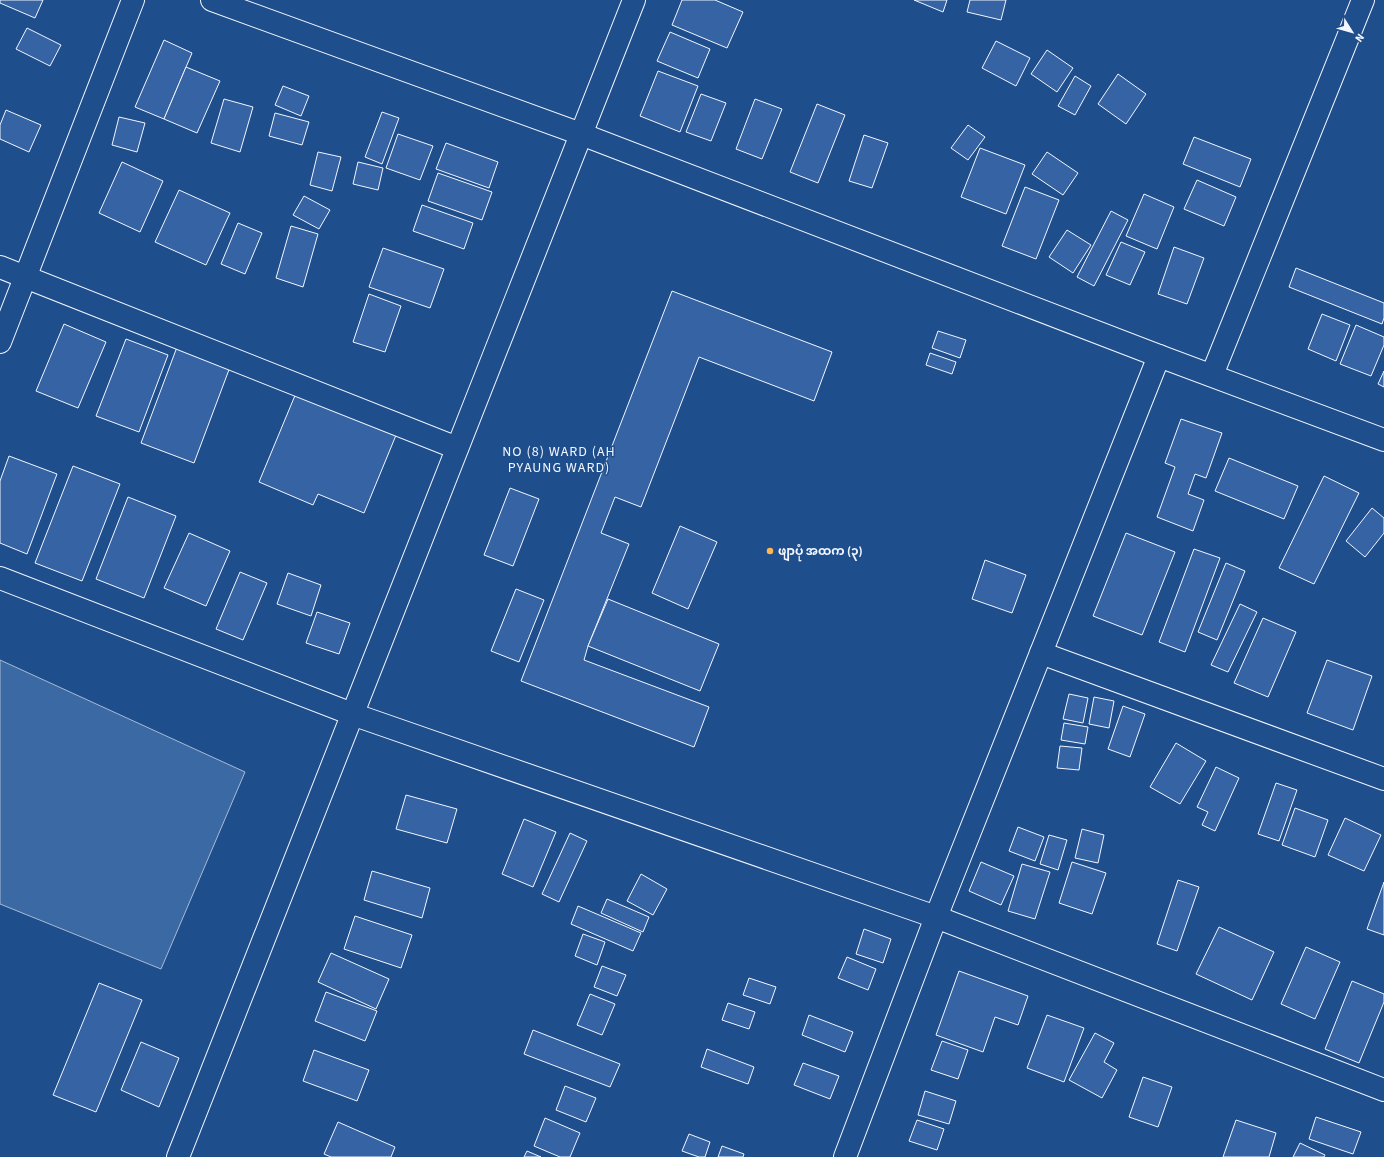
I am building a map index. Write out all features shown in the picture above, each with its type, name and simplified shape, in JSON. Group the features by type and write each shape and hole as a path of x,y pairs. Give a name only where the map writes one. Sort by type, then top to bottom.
{"street":[{"path":"0,342 133,0"},
{"path":"212,0 581,134 1159,356 1384,440"},
{"path":"178,1157 634,0"},
{"path":"1212,375 1363,0"},
{"path":"0,267 26,276 457,448"},
{"path":"845,1157 936,917 1159,356"},
{"path":"0,578 352,714 936,917 1384,1090"},
{"path":"1041,653 1384,779"}],"water":[{"path":"0,660 245,772 161,969 0,904"}],"building":[{"path":"0,0 43,0 35,18 0,3"},
{"path":"682,0 715,0 743,12 727,48 672,25"},
{"path":"914,0 947,0 943,12"},
{"path":"970,0 1006,0 1001,20 967,12"},
{"path":"27,28 61,45 50,66 16,49"},
{"path":"670,32 710,49 698,78 657,61"},
{"path":"164,40 192,53 164,119 135,107"},
{"path":"996,41 1030,58 1016,86 982,68"},
{"path":"1047,50 1073,68 1057,92 1031,74"},
{"path":"186,67 220,81 197,133 164,119"},
{"path":"658,71 698,86 680,132 640,116"},
{"path":"1118,74 1146,94 1126,124 1098,104"},
{"path":"1075,76 1091,86 1075,115 1058,106"},
{"path":"283,86 309,96 301,116 275,105"},
{"path":"701,94 726,103 711,141 686,132"},
{"path":"224,99 253,107 240,152 211,143"},
{"path":"755,99 782,109 762,159 736,149"},
{"path":"817,104 845,115 818,183 790,172"},
{"path":"6,110 41,125 29,152 0,139 0,125"},
{"path":"382,112 399,118 382,164 365,157"},
{"path":"275,113 309,122 302,145 269,136"},
{"path":"119,117 145,123 137,152 112,145"},
{"path":"968,125 985,137 968,160 951,148"},
{"path":"398,134 433,146 420,180 386,168"},
{"path":"864,135 888,143 872,188 849,181"},
{"path":"1194,137 1251,159 1240,187 1183,164"},
{"path":"446,143 498,162 489,188 436,169"},
{"path":"980,148 1025,165 1006,214 961,197"},
{"path":"318,152 341,157 332,191 310,185"},
{"path":"1047,152 1078,173 1063,195 1032,174"},
{"path":"122,162 163,181 140,232 99,213"},
{"path":"358,162 383,168 378,190 353,184"},
{"path":"438,173 492,192 482,220 428,201"},
{"path":"1197,180 1236,197 1224,226 1184,209"},
{"path":"1025,187 1059,200 1036,259 1002,246"},
{"path":"179,190 230,213 206,265 155,242"},
{"path":"1144,194 1174,207 1157,249 1126,236"},
{"path":"304,196 330,210 319,229 293,215"},
{"path":"422,205 473,223 464,249 413,231"},
{"path":"1111,211 1128,220 1094,286 1077,277"},
{"path":"238,223 262,233 245,274 221,264"},
{"path":"291,226 318,234 303,287 276,278"},
{"path":"1067,230 1091,245 1073,273 1049,257"},
{"path":"1121,242 1145,252 1130,285 1106,275"},
{"path":"1174,247 1204,258 1187,304 1158,294"},
{"path":"383,248 444,269 430,308 369,287"},
{"path":"1296,268 1384,303 1384,318 1382,324 1289,287"},
{"path":"672,291 832,352 814,401 699,357 641,507 615,497 601,533 629,544 588,646 584,660 709,707 694,747 521,681"},
{"path":"369,294 401,306 385,352 353,342"},
{"path":"1322,314 1350,325 1336,361 1308,349"},
{"path":"64,324 106,342 78,408 36,391"},
{"path":"1356,325 1384,337 1384,345 1371,376 1340,364"},
{"path":"938,331 966,340 960,358 932,348"},
{"path":"126,339 168,355 139,432 96,416"},
{"path":"177,347 230,367 194,463 141,443"},
{"path":"930,353 956,362 952,374 926,365"},
{"path":"1384,371 1384,387 1378,384"},
{"path":"301,381 401,423 364,513 318,494 313,505 259,482"},
{"path":"1181,419 1222,433 1206,478 1195,474 1188,494 1204,500 1193,531 1157,517 1175,467 1165,463"},
{"path":"9,456 57,474 27,554 0,543 0,481"},
{"path":"1229,458 1298,486 1284,519 1215,491"},
{"path":"73,466 120,484 82,581 35,563"},
{"path":"1324,476 1359,493 1314,584 1279,568"},
{"path":"510,488 539,499 513,566 484,555"},
{"path":"128,497 176,516 144,598 96,579"},
{"path":"1372,508 1384,518 1384,533 1365,557 1346,541"},
{"path":"680,526 717,542 688,609 652,593"},
{"path":"189,533 230,551 206,606 164,588"},
{"path":"1126,533 1175,552 1142,635 1093,616"},
{"path":"1194,549 1220,558 1185,652 1159,642"},
{"path":"985,560 1026,575 1012,613 972,599"},
{"path":"1226,563 1245,571 1217,640 1198,632"},
{"path":"240,572 267,583 243,640 216,629"},
{"path":"288,573 321,585 311,616 277,604"},
{"path":"516,589 544,600 519,662 491,651"},
{"path":"608,599 719,644 700,691 588,646"},
{"path":"1240,604 1257,612 1228,672 1211,665"},
{"path":"317,612 350,623 339,654 306,643"},
{"path":"1263,618 1296,632 1268,697 1234,683"},
{"path":"1327,660 1372,676 1353,730 1307,713"},
{"path":"1069,694 1088,698 1083,723 1063,719"},
{"path":"1094,697 1114,701 1109,728 1089,724"},
{"path":"1123,706 1145,714 1130,757 1108,749"},
{"path":"1064,723 1088,727 1085,744 1061,740"},
{"path":"1176,743 1206,761 1180,804 1150,787"},
{"path":"1060,746 1082,748 1079,770 1057,768"},
{"path":"1216,767 1239,778 1215,831 1202,825 1208,812 1197,807"},
{"path":"1276,783 1297,790 1279,841 1258,834"},
{"path":"406,795 457,809 447,843 396,829"},
{"path":"1295,808 1328,820 1315,857 1282,845"},
{"path":"1345,818 1381,835 1364,871 1328,855"},
{"path":"524,819 556,832 533,887 502,874"},
{"path":"1018,827 1044,837 1035,861 1009,851"},
{"path":"1082,829 1104,835 1098,863 1075,858"},
{"path":"570,833 587,841 559,902 542,894"},
{"path":"1049,835 1067,840 1058,870 1040,864"},
{"path":"981,862 1014,876 1001,905 969,891"},
{"path":"1072,862 1106,873 1092,914 1059,903"},
{"path":"1022,864 1050,872 1035,919 1008,911"},
{"path":"372,871 430,888 422,918 364,900"},
{"path":"641,874 667,889 653,915 627,901"},
{"path":"1178,880 1199,887 1177,951 1157,944"},
{"path":"1384,882 1384,935 1367,929"},
{"path":"607,899 649,917 643,932 601,913"},
{"path":"578,906 641,933 633,951 571,924"},
{"path":"355,916 412,935 401,968 344,949"},
{"path":"1219,927 1274,952 1252,1000 1196,974"},
{"path":"864,929 891,939 883,963 856,954"},
{"path":"583,934 605,942 597,965 575,956"},
{"path":"1306,947 1340,962 1315,1019 1281,1004"},
{"path":"331,953 389,979 376,1009 318,982"},
{"path":"847,957 876,969 868,990 838,978"},
{"path":"602,966 626,975 617,996 594,987"},
{"path":"959,971 1028,996 1018,1025 995,1017 983,1052 936,1035"},
{"path":"749,978 776,987 770,1004 743,995"},
{"path":"1352,981 1384,994 1384,1002 1359,1063 1325,1049"},
{"path":"99,983 142,1000 96,1112 53,1095"},
{"path":"326,992 377,1011 365,1041 315,1021"},
{"path":"590,994 615,1004 602,1035 577,1025"},
{"path":"728,1003 755,1012 749,1029 722,1020"},
{"path":"809,1015 853,1032 845,1052 802,1035"},
{"path":"1047,1015 1084,1028 1064,1082 1027,1068"},
{"path":"533,1030 620,1064 610,1087 524,1054"},
{"path":"1095,1033 1114,1043 1104,1062 1117,1070 1102,1098 1069,1080"},
{"path":"942,1041 968,1050 958,1079 931,1070"},
{"path":"141,1042 179,1058 159,1107 121,1090"},
{"path":"707,1049 754,1067 748,1084 701,1067"},
{"path":"314,1050 369,1070 357,1101 303,1081"},
{"path":"803,1063 839,1076 830,1099 794,1085"},
{"path":"1143,1077 1172,1087 1158,1127 1129,1117"},
{"path":"565,1086 596,1098 586,1122 556,1110"},
{"path":"925,1091 956,1101 949,1124 918,1115"},
{"path":"1316,1117 1361,1132 1353,1154 1309,1139"},
{"path":"545,1118 580,1133 570,1157 560,1157 534,1146"},
{"path":"917,1120 944,1129 937,1150 909,1141"},
{"path":"1236,1120 1276,1133 1269,1157 1223,1157"},
{"path":"338,1122 395,1147 391,1157 331,1157 324,1154"},
{"path":"689,1134 710,1142 705,1157 699,1157 682,1151"},
{"path":"1300,1143 1325,1155 1324,1157 1293,1157"},
{"path":"722,1146 744,1154 743,1157 718,1157"},
{"path":"527,1151 541,1157 524,1157"}],"place":[{"name":"ဖျာပုံ အထက (၃)","path":"770,551"}],"district":[{"name":"NO (8) WARD (AH PYAUNG WARD)","path":"559,460"}]}
